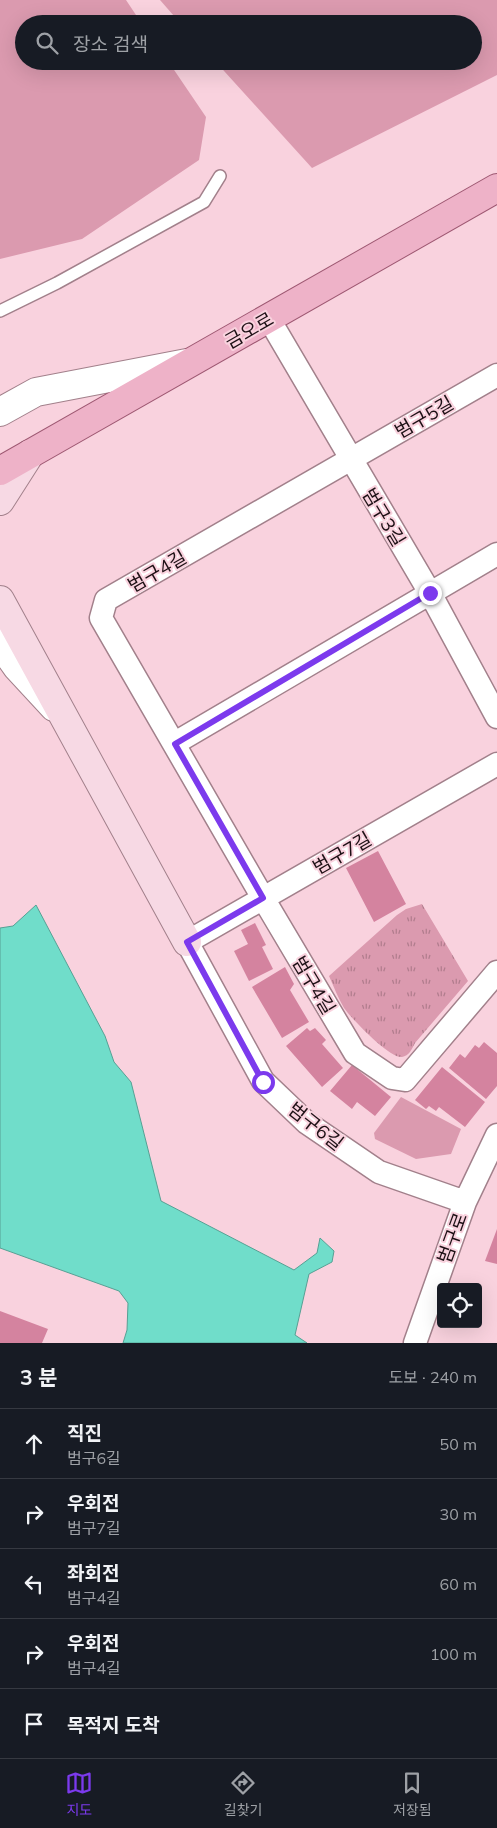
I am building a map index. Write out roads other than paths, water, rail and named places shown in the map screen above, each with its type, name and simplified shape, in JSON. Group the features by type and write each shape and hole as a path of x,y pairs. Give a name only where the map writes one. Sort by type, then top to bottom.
{"main road":[{"name":"금오로","path":"0,471 497,188"},
{"path":"0,501 30,454"},
{"path":"0,600 187,942"}],"street":[{"name":"범구3길","path":"269,319 350,460 430,593 497,717"},
{"path":"0,412 36,392 193,362"},
{"name":"범구5길","path":"350,460 497,375"},
{"name":"범구4길","path":"350,460 106,600 101,618 355,1053 392,1078 405,1080 497,972"},
{"path":"175,744 497,554"},
{"path":"0,643 17,667 66,720"},
{"name":"범구7길","path":"187,942 497,764"},
{"name":"범구6길","path":"187,942 263,1082 307,1123 379,1172 465,1202"},
{"name":"범구로","path":"415,1343 465,1202 497,1136"}],"lane":[{"path":"0,311 57,283 204,202 220,176"}]}
